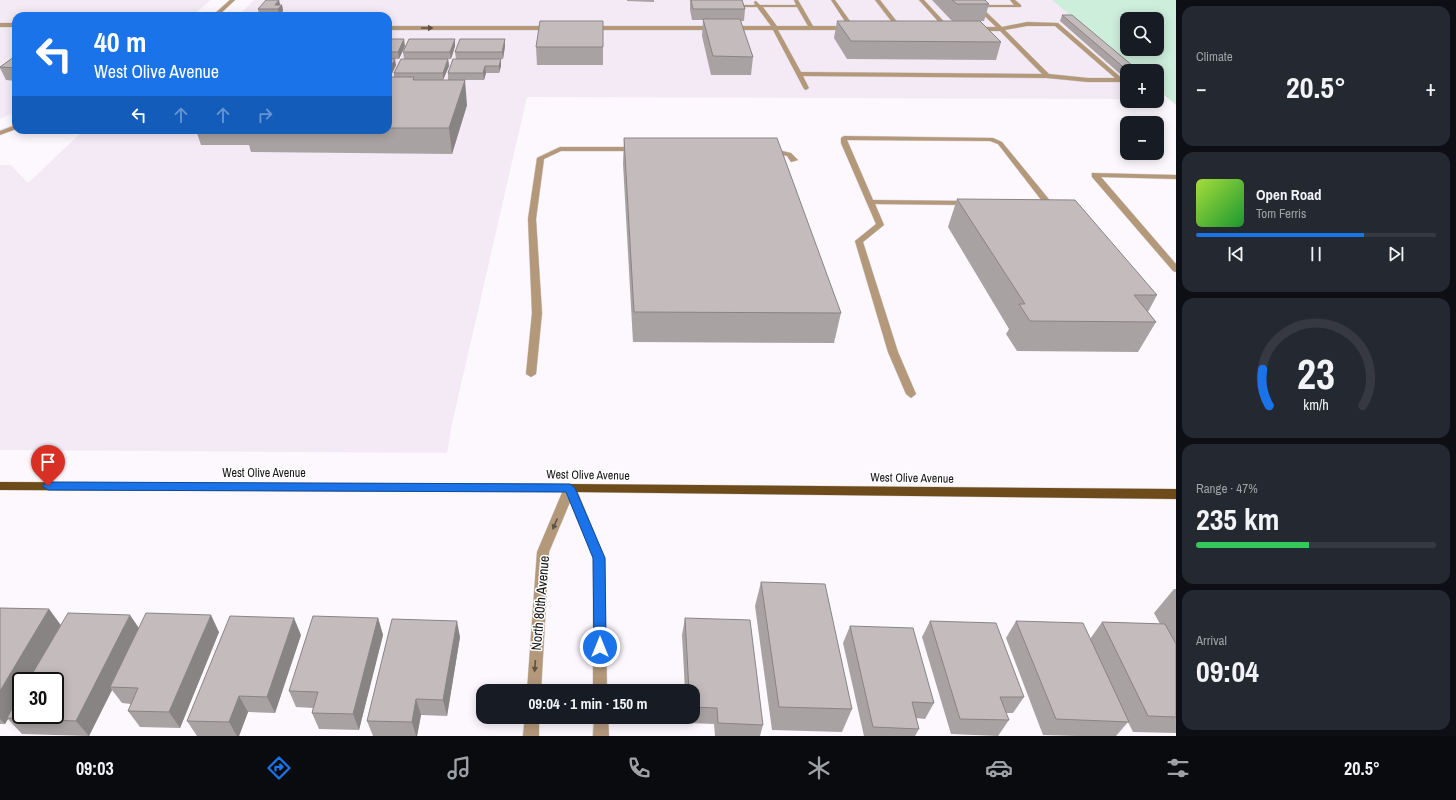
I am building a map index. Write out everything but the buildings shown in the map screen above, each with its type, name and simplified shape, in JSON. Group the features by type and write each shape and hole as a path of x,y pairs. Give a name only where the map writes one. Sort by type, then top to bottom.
{"main road":[{"name":"West Olive Avenue","path":"0,486 570,488 1176,494"}],"street":[{"path":"220,12 233,0"},
{"path":"754,0 775,28 806,88"},
{"path":"796,0 812,28"},
{"path":"833,0 852,28"},
{"path":"877,0 900,28"},
{"path":"921,0 948,29"},
{"path":"970,0 1047,76"},
{"path":"976,6 1019,6 1012,0"},
{"path":"722,5 799,6"},
{"path":"798,74 1047,76 1088,80 1122,80 1056,24 1027,24 1001,29 963,29"},
{"path":"0,25 12,25"},
{"path":"0,34 12,27"},
{"path":"392,28 561,28"},
{"path":"584,28 860,28"},
{"path":"892,28 907,28"},
{"path":"941,29 956,29"},
{"path":"0,133 12,128"},
{"path":"911,394 894,352 859,241 880,225 844,143 844,138 991,139 1000,143 1048,203 1033,203"},
{"path":"532,374 537,313 532,219 541,158 560,149 645,149"},
{"path":"762,149 789,154 794,160"},
{"path":"1176,177 1095,175 1176,269"},
{"path":"869,202 978,202"},
{"path":"570,488 599,558 600,684"},
{"name":"North 80th Avenue","path":"534,684 543,552 570,488"},
{"path":"531,736 532,724"},
{"path":"600,724 601,736"}],"shaded area":[{"path":"0,0 211,0 197,12 12,12 12,114 0,119"},
{"path":"254,0 1052,0 1128,64 1120,64 1120,99 527,97 452,424 447,453 0,450 0,165 11,165 28,183 80,134 392,134 392,12 242,12"}],"green space":[{"path":"1052,0 1176,0 1176,105 1164,95 1164,64 1128,64"}],"route":[{"path":"48,486 570,488 599,558 600,647"}]}
